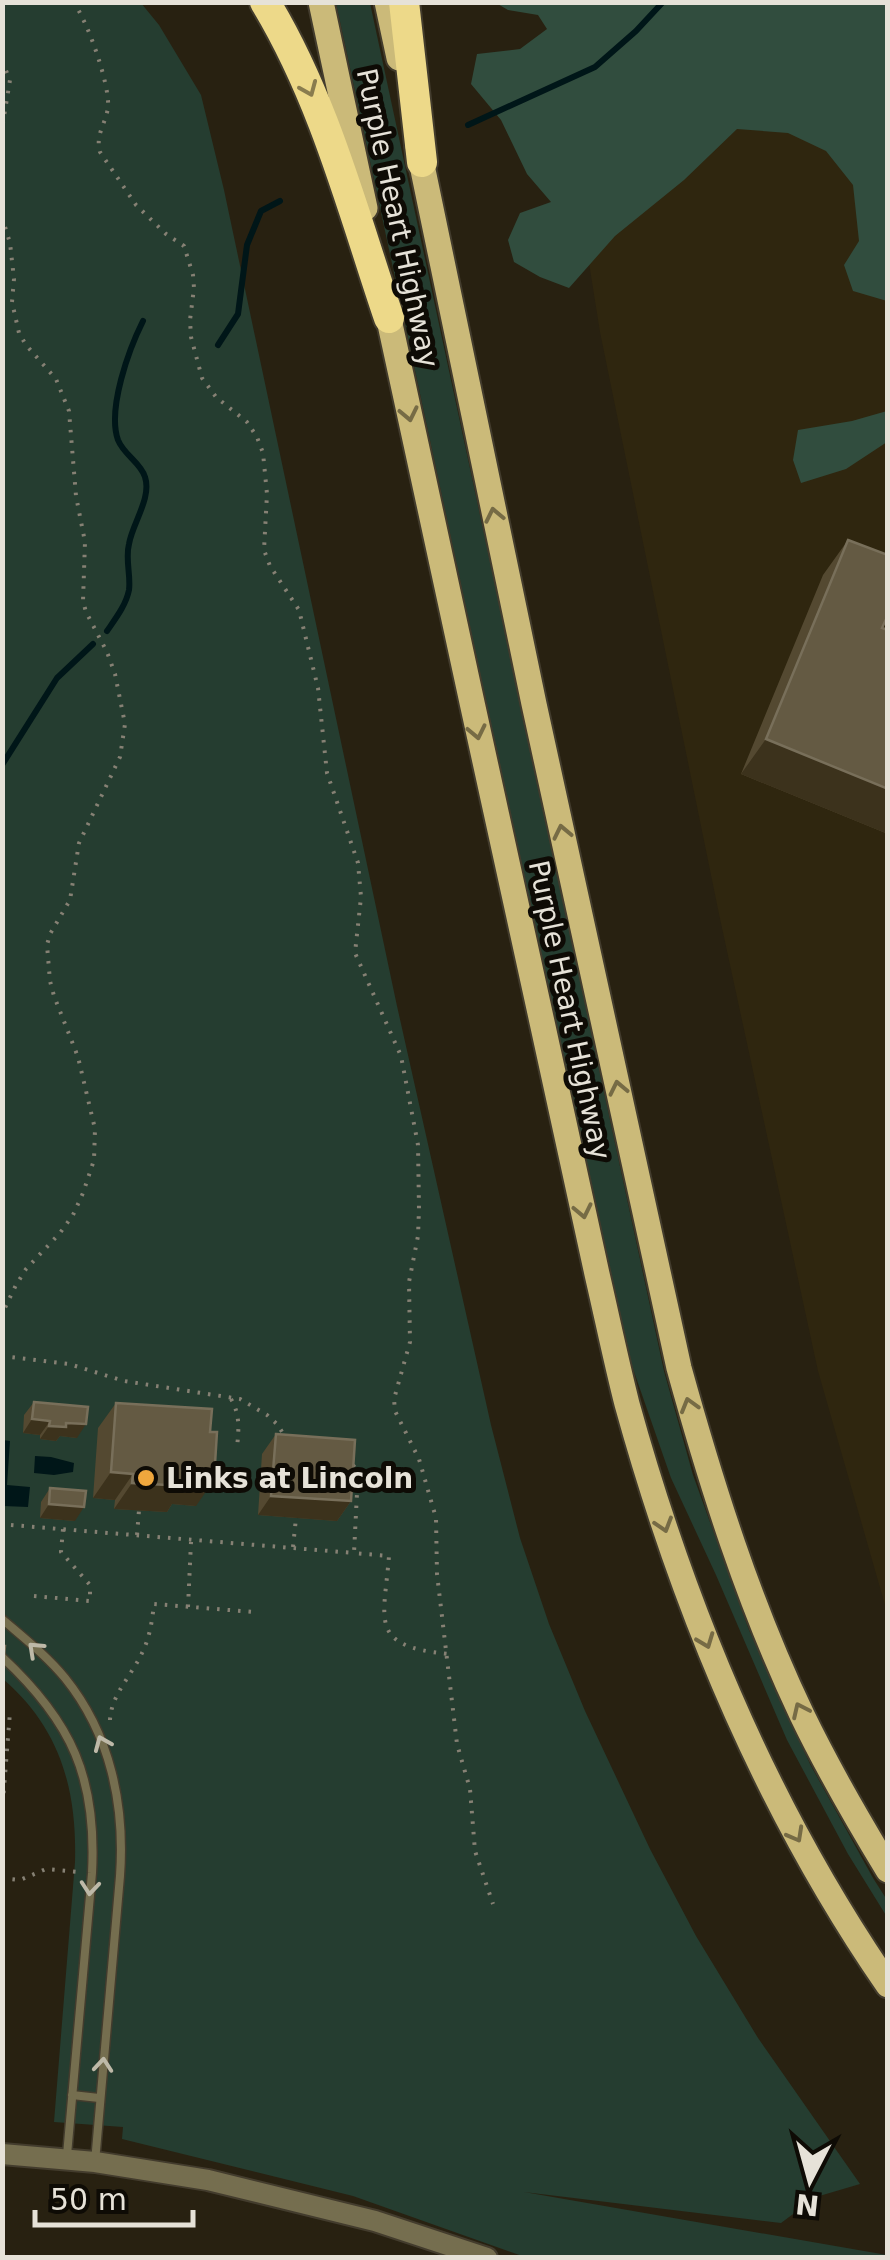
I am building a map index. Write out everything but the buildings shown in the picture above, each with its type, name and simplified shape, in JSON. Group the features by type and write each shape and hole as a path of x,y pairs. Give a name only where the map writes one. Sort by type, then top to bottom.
{"highway":[{"path":"265,2 314,100 389,318"},
{"path":"404,2 422,162"}],"main road":[{"name":"Purple Heart Highway","path":"321,2 476,732 600,1289 641,1452 676,1565 769,1786 862,1949 888,1985"},
{"name":"Purple Heart Highway","path":"387,2 534,704 684,1385 732,1543 764,1627 844,1798 888,1870"}],"street":[{"path":"2,2154 95,2162 195,2178 375,2220 486,2258"}],"lane":[{"path":"2,1619 66,1680 103,1744 118,1799 121,1858 95,2162"},
{"path":"2,1657 43,1697 64,1728 90,1804 92,1874 67,2160"},
{"path":"72,2095 100,2098"}],"path":[{"path":"73,2 86,23 106,87 108,112 98,134 100,152 136,205 184,246 193,274 190,320 202,378 209,390 247,422 263,453 264,550 299,610 320,702 327,773 353,844 361,880 355,953 401,1056 418,1144 419,1208 409,1282 410,1342 400,1370 395,1411 419,1458 436,1518 437,1574 458,1744 470,1789 475,1851 493,1904"},
{"path":"2,61 10,80 2,129"},
{"path":"2,217 10,243 12,302 19,333 56,379 69,411 76,496 85,542 83,601 115,674 125,724 120,757 79,843 70,900 47,946 50,981 78,1057 95,1129 94,1160 73,1215 26,1269 2,1314"},
{"path":"2,1356 69,1364 124,1381 240,1399 277,1424 286,1438"},
{"path":"230,1398 239,1421 237,1447"},
{"path":"347,1458 358,1473 354,1553"},
{"path":"137,1535 139,1510"},
{"path":"294,1547 296,1518"},
{"path":"11,1525 389,1556 384,1591 388,1633 396,1642 416,1649 448,1654"},
{"path":"34,1596 90,1601 90,1585 61,1552 63,1529"},
{"path":"188,1607 191,1540"},
{"path":"110,1721 114,1700 149,1638 154,1604 254,1612"},
{"path":"2,1814 10,1712"},
{"path":"2,1878 20,1880 46,1869 92,1874"}],"shaded area":[{"path":"887,3 887,1612 818,1371 719,914 600,332 582,219"},
{"path":"3,1440 10,1441 7,1485 30,1487 28,1507 3,1506"},
{"path":"35,1456 74,1463 73,1472 34,1473"}],"green space":[{"name":"Links at Lincoln","path":"3,3 141,3 159,25 201,95 397,1006 520,1538 549,1624 585,1711 650,1849 696,1936 758,2038 860,2184 816,2197 781,2223 524,2192 887,2257 525,2257 353,2196 122,2139 123,2127 54,2122 75,1862 73,1810 51,1739 23,1698 3,1679"},
{"path":"336,3 370,3 664,1371 693,1475 749,1630 810,1764 887,1900 887,1917 787,1740 671,1478 624,1343"},
{"path":"496,3 887,3 887,301 853,291 844,265 859,241 853,185 826,151 788,133 737,129 684,180 615,236 569,288 514,262 508,240 520,213 551,202 527,174 501,120 471,84 477,54 520,49 547,29 538,15 508,10"},
{"path":"887,411 887,442 846,469 801,483 793,460 798,430"}],"waterway":[{"path":"468,125 595,67 663,2"},
{"path":"218,345 238,314 247,245 261,211 280,201"},
{"path":"107,631 128,596 128,550 146,494 143,472 121,445 115,427 121,379 143,321"},
{"path":"2,765 57,678 93,644"}],"place":[{"name":"Links at Lincoln","path":"146,1478"}]}
